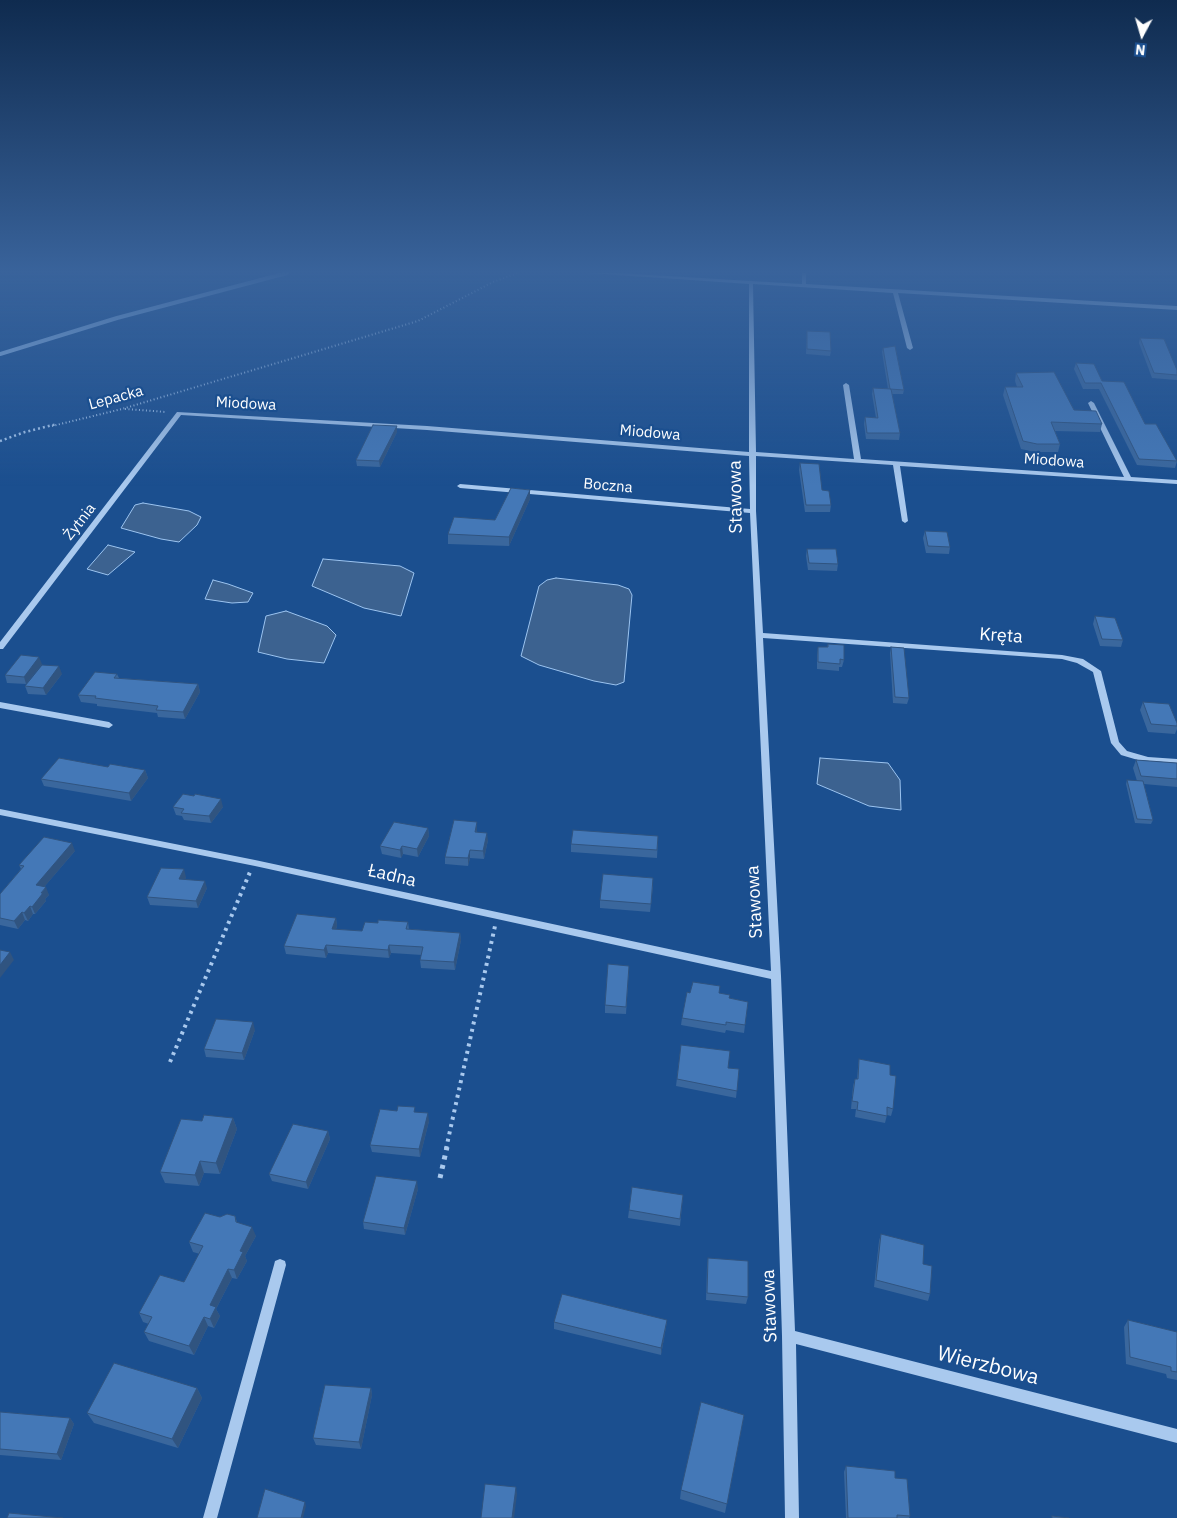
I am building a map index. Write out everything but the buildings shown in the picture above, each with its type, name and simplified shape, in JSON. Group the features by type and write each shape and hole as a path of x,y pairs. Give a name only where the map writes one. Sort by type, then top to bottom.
{"street":[{"name":"Stawowa","path":"752,344 753,511 776,976 789,1336 792,1518"},
{"path":"909,344 910,348"},
{"path":"846,385 858,461"},
{"name":"Miodowa","path":"179,413 427,428 753,454 1177,482"},
{"name":"Żytnia","path":"0,647 179,413"},
{"path":"896,463 904,521"},
{"name":"Boczna","path":"460,486 753,511"},
{"name":"Kręta","path":"759,635 1062,657 1080,661 1097,671 1115,743 1124,753 1148,760 1177,762"},
{"path":"0,705 109,725"},
{"name":"Ładna","path":"0,812 255,863 776,976"},
{"name":"Wierzbowa","path":"789,1336 1177,1436"}],"lane":[{"path":"1091,403 1128,478"},
{"path":"210,1518 280,1265"}],"path":[{"name":"Lepacka","path":"0,442 25,432 122,409 341,344"},
{"path":"122,409 179,413"},
{"path":"170,1062 255,863"},
{"path":"440,1178 498,916"}],"water":[{"path":"143,503 189,511 201,517 197,525 179,542 121,528 135,505"},
{"path":"108,545 135,552 108,575 87,569"},
{"path":"323,559 400,566 414,573 401,616 364,608 312,586"},
{"path":"556,578 618,585 629,589 632,595 624,682 616,685 594,681 539,665 521,656 539,586 547,580"},
{"path":"213,580 253,593 248,602 232,603 205,599"},
{"path":"286,611 327,626 336,635 324,663 287,659 258,652 266,616"},
{"path":"820,758 888,763 900,780 901,810 869,806 817,784"}],"waterway":[{"path":"0,354 33,344"}]}
